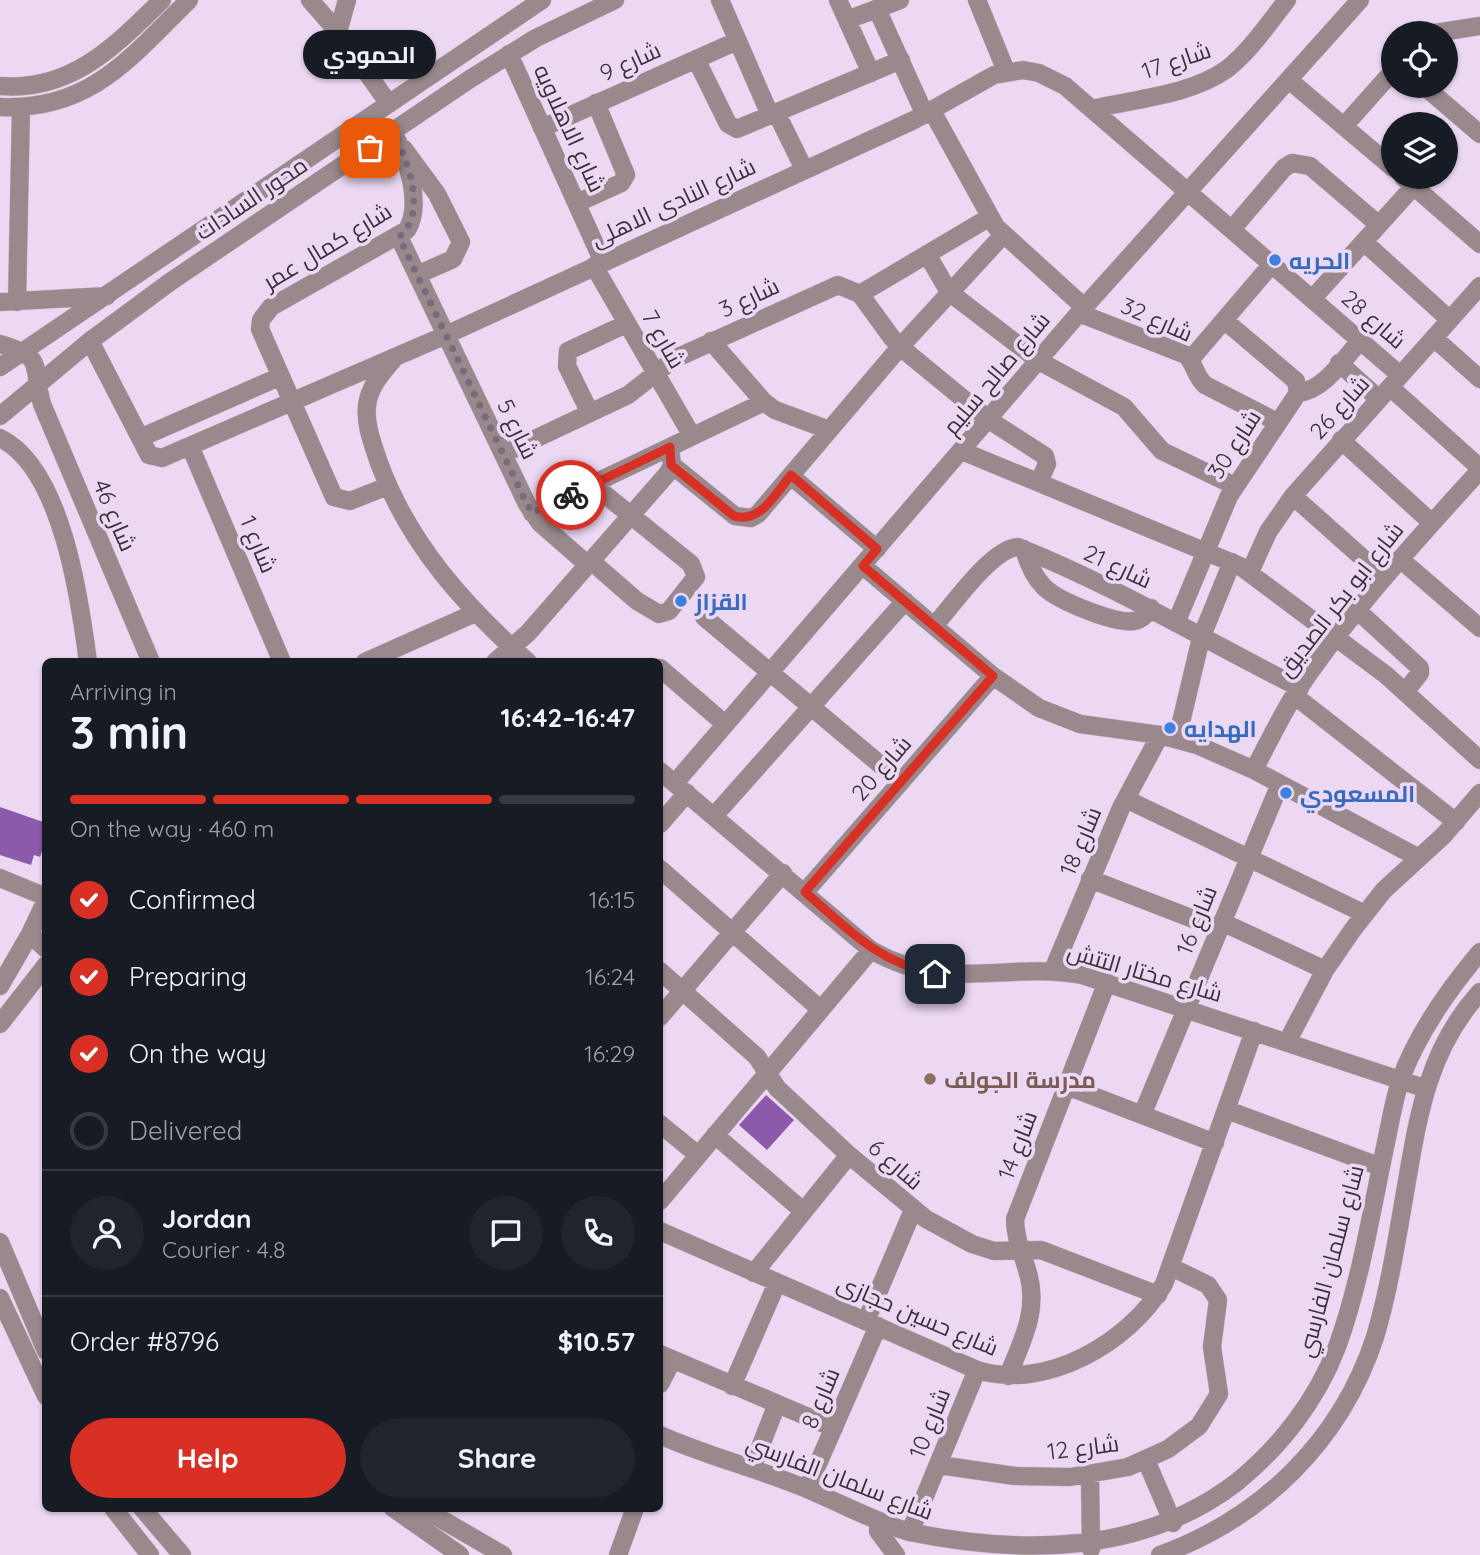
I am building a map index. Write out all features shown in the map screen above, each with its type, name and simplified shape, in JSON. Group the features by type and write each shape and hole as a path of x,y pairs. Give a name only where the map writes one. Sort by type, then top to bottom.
{"street":[{"path":"0,86 41,84 92,64 162,0"},
{"path":"0,107 21,108 60,101 104,81 189,0"},
{"path":"310,0 338,32 389,104"},
{"path":"338,32 347,0"},
{"name":"محور السادات","path":"0,367 542,0"},
{"name":"محور السادات","path":"0,415 90,341 170,282 396,138 509,54 590,6 615,0"},
{"path":"721,0 737,41 804,169"},
{"path":"838,0 871,73"},
{"path":"847,20 900,0"},
{"path":"977,0 1006,71 1023,70 1055,79 1189,190"},
{"name":"شارع 17","path":"1093,109 1180,89 1214,78 1242,55 1287,0"},
{"name":"شارع صالح سليم","path":"663,819 725,724 1082,310 1358,1"},
{"path":"877,9 929,113 990,217 1003,235 1082,310"},
{"path":"1458,31 1476,30"},
{"name":"شارع 9","path":"542,128 737,41"},
{"name":"شارع الاهلاويه","path":"509,54 578,204 599,264"},
{"path":"696,59 731,126 737,128 901,60"},
{"name":"شارع النادى الاهلى","path":"140,438 152,458 162,458 446,335 929,113 994,75 1006,71"},
{"path":"1289,80 1381,158"},
{"path":"1344,126 1381,84"},
{"path":"1438,98 1480,134"},
{"path":"578,204 621,184 626,175 596,103"},
{"path":"21,108 9,302 107,296"},
{"path":"396,138 432,187 461,242 453,259 417,275"},
{"name":"شارع كمال عمر","path":"388,486 350,501 334,497 261,336 261,320 265,313 407,230 414,211 407,169 396,138"},
{"path":"1233,228 1284,168 1302,163 1311,166 1379,225"},
{"path":"1313,298 1379,225 1403,189"},
{"path":"1417,189 1480,244"},
{"name":"شارع 28","path":"1189,190 1361,340 1390,387"},
{"path":"990,217 860,294 900,347 989,420 1045,456 1047,464 1039,482"},
{"path":"671,456 734,516 742,519 758,514 900,347 1003,235"},
{"name":"شارع 5","path":"399,237 532,513 589,563 654,613 669,611 695,577 694,568 592,484"},
{"path":"1364,242 1450,320"},
{"path":"927,254 950,292 1039,361 1124,407 1161,451 1235,486"},
{"name":"شارع 7","path":"599,264 626,324 692,436"},
{"path":"1190,359 1272,264"},
{"name":"شارع 3","path":"502,454 628,395 653,373 711,341 838,285 860,294"},
{"name":"شارع 26","path":"1250,572 1268,532 1293,496 1480,286"},
{"name":"شارع 32","path":"1082,310 1186,355 1196,376 1205,384 1277,422"},
{"path":"1224,320 1296,381 1298,393 1315,388 1361,340"},
{"path":"590,413 567,366 568,351 626,324"},
{"path":"1434,338 1480,379"},
{"path":"90,341 140,438 279,377"},
{"path":"711,341 764,402 775,410 829,430"},
{"path":"0,344 23,350"},
{"name":"شارع 46","path":"23,350 34,363 37,387 49,423 149,658"},
{"path":"395,357 372,386 367,405 372,443 388,486 417,540 475,613 524,658"},
{"path":"1339,363 1390,387 1480,469"},
{"name":"شارع 30","path":"1177,623 1235,486 1298,393"},
{"path":"500,658 513,648 631,516 671,456 692,436 764,402"},
{"path":"0,438 27,460 38,475 53,509 75,583 87,658"},
{"path":"1341,440 1432,523"},
{"name":"شارع 1","path":"190,446 280,658"},
{"path":"962,451 1206,551 1250,572 1337,636 1405,692 1480,760"},
{"path":"532,513 592,484 671,456"},
{"name":"شارع ابو بكر الصديق","path":"1254,770 1297,692 1337,636 1384,577 1480,469"},
{"path":"791,475 877,549"},
{"path":"1293,496 1384,577"},
{"path":"934,626 995,557 1009,547 1024,549 1034,576 1050,593 1108,618 1124,621 1140,619 1151,608"},
{"name":"شارع 21","path":"1024,549 1151,608 1297,692 1456,822"},
{"path":"1400,559 1480,628"},
{"path":"1168,737 1201,638 1232,562"},
{"path":"863,566 993,676 1039,708 1080,724 1168,737 1254,770 1417,857"},
{"path":"714,816 905,601"},
{"path":"1357,610 1417,663 1420,673 1405,692"},
{"path":"374,658 475,613"},
{"path":"704,617 901,782"},
{"path":"663,671 725,724"},
{"name":"شارع 20","path":"805,892 993,676"},
{"name":"شارع 18","path":"1053,970 1126,799 1168,737"},
{"name":"شارع مختار التتش","path":"663,773 871,950 912,970 935,974 1053,970 1107,982 1424,1088"},
{"name":"شارع 16","path":"1142,1115 1279,783"},
{"path":"1287,1042 1325,970 1365,914 1384,890 1456,822 1480,793"},
{"path":"1126,799 1365,914"},
{"path":"663,872 820,1009"},
{"path":"663,1013 783,873"},
{"path":"0,878 42,897"},
{"path":"1090,879 1221,926 1325,970"},
{"path":"0,986 42,908"},
{"path":"30,934 42,945"},
{"path":"663,1197 871,950"},
{"name":"شارع سلمان الفارسي","path":"663,1438 752,1468 910,1532 1005,1554 1034,1555 1119,1543 1173,1523 1217,1497 1250,1472 1292,1427 1310,1401 1337,1346 1400,1081 1429,1023 1480,952"},
{"path":"0,1024 42,970"},
{"name":"شارع 6","path":"663,974 757,1057 777,1088 913,1210 972,1244 994,1251 1041,1250 1158,1295"},
{"name":"شارع 14","path":"1008,1376 1033,1306 1015,1219 1107,982"},
{"path":"1160,1555 1224,1525 1272,1493 1340,1417 1375,1335 1424,1088 1447,1035 1480,992"},
{"name":"شارع حسين حجازى","path":"663,1232 977,1370 1008,1376 1051,1368 1092,1352 1128,1327 1158,1295 1173,1268 1254,1031"},
{"path":"1067,1086 1215,1143"},
{"path":"1227,1110 1381,1167"},
{"path":"663,1127 698,1156"},
{"path":"715,1135 803,1211"},
{"path":"754,1273 849,1155"},
{"name":"شارع 8","path":"807,1489 834,1428 913,1210"},
{"path":"0,1242 42,1341"},
{"name":"شارع 12","path":"939,1465 1015,1476 1090,1476 1146,1460 1199,1426 1219,1394 1212,1347 1218,1300 1208,1285 1173,1268"},
{"path":"732,1386 778,1283"},
{"path":"0,1298 42,1387"},
{"path":"666,1357 834,1428"},
{"name":"شارع 10","path":"910,1532 977,1370"},
{"path":"752,1468 777,1404"},
{"path":"1146,1460 1173,1523"},
{"path":"1090,1476 1091,1549"},
{"path":"116,1512 150,1555"},
{"path":"151,1512 182,1555"},
{"path":"399,1512 460,1555"},
{"path":"429,1512 503,1555"},
{"path":"618,1555 634,1512"},
{"path":"879,1521 878,1531 897,1555"}],"building":[{"path":"0,807 42,822 42,851 40,857 34,855 31,865 0,855"},
{"path":"766,1095 794,1120 767,1150 739,1125"}],"way so far":[{"path":"370,148 393,132 399,144 413,194 414,211 407,230 399,237 532,513 571,495"}],"place":[{"name":"الحمودي","path":"370,148"},
{"name":"الحريه","path":"1275,260"},
{"name":"القزاز","path":"681,601"},
{"name":"الهدايه","path":"1170,728"},
{"name":"المسعودي","path":"1286,793"},
{"name":"مدرسة الجولف","path":"930,1079"}],"route":[{"path":"571,495 670,447 671,465 734,516 742,519 758,514 791,475 877,549 863,566 993,676 805,892 871,950 912,970 935,974"}]}
